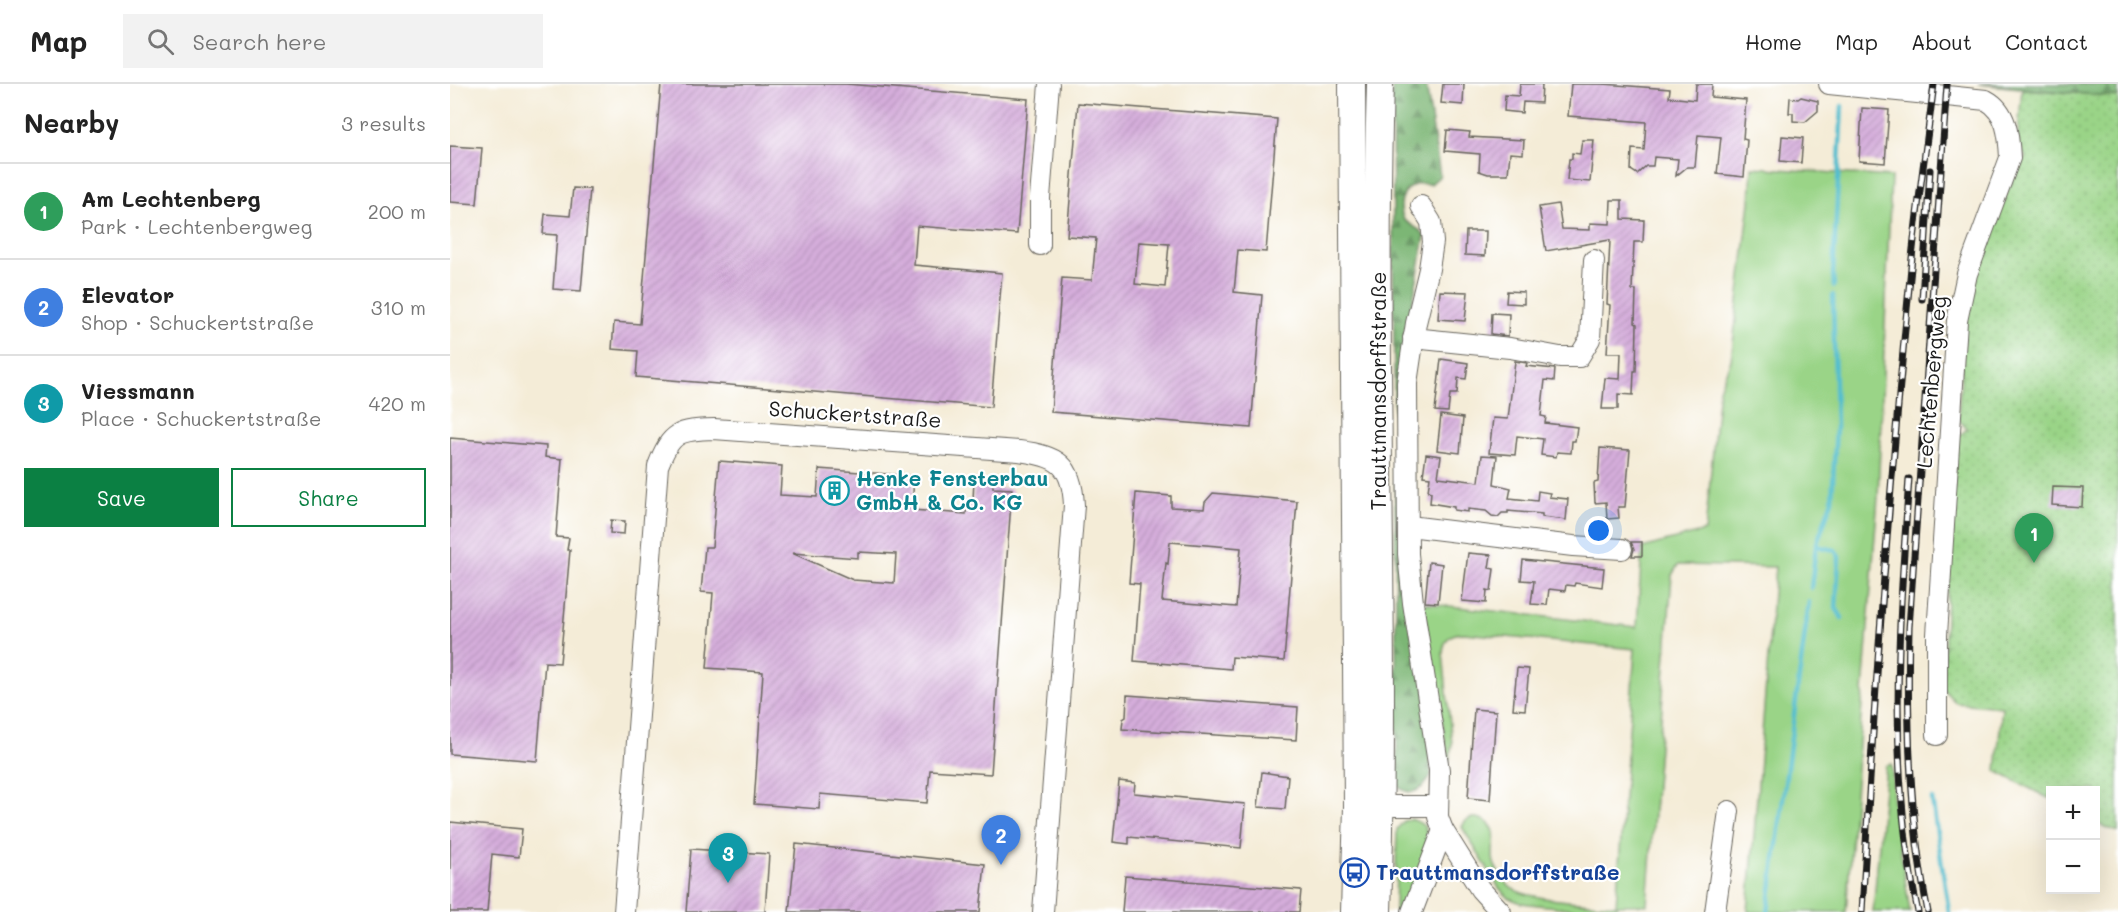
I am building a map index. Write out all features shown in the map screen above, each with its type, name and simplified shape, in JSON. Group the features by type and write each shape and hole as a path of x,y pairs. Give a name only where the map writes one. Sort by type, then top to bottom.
{"main road":[{"name":"Trauttmansdorffstraße","path":"1352,84 1369,806 1377,912"},
{"name":"Trauttmansdorffstraße","path":"1354,912 1369,806 1380,84"}],"street":[{"path":"1040,245 1040,198 1049,84"},
{"name":"Lechtenbergweg","path":"1829,84 1986,100 1995,105 2005,122 2009,143 2010,158 1967,274 1957,321 1937,635 1936,735"},
{"name":"Trauttmansdorffstraße","path":"1421,206 1431,222 1433,242 1408,367 1408,554 1412,597 1438,770 1437,806 1443,830 1480,889 1501,912"},
{"name":"Trauttmansdorffstraße","path":"1413,338 1510,348 1560,357 1579,357 1590,339 1594,260"},
{"name":"Schuckertstraße","path":"624,912 658,466 666,447 675,437 688,430 714,429 1019,451 1050,457 1059,462 1066,471 1073,487 1074,505 1043,912"},
{"name":"Trauttmansdorffstraße","path":"1409,526 1573,546 1622,549"},
{"path":"1369,806 1437,806"},
{"path":"1715,912 1729,811"},
{"path":"1412,912 1443,830"}],"green space":[{"path":"1392,84 1426,84 1440,176 1431,184 1419,184 1407,189 1401,204 1404,220 1425,236 1404,349 1431,775 1425,785 1412,792 1397,785"},
{"path":"1978,84 2118,84 2118,97"},
{"path":"2022,89 2118,97 2118,832 2100,825 2100,786 2046,786 2046,797 1996,771 2002,707 1956,703 1942,688 1956,438 1967,429 1958,419 1967,296 1971,280 2018,166 2026,157 2017,144"},
{"path":"1752,167 1891,177 1878,497 1846,912 1748,912 1775,567 1678,565 1672,575 1647,905 1617,905 1616,912 1598,912 1521,903 1509,898 1499,888 1462,827 1464,822 1477,818 1490,825 1494,835 1495,866 1509,886 1516,891 1543,898 1616,905 1635,649 1464,633 1451,636 1446,641 1443,653 1452,744 1449,763 1423,603 1637,627 1642,548 1705,531 1719,389 1731,360"},
{"path":"1892,764 1893,801 1910,912 1873,912 1886,766"},
{"path":"1411,819 1424,826 1427,834 1425,856 1405,912 1395,912 1397,829 1404,821"}],"building":[{"path":"661,84 846,84 1028,99 1017,234 917,226 914,265 1002,273 991,407 636,377 638,351 612,349 614,322 640,324"},
{"path":"1443,84 1464,84 1463,105 1441,103"},
{"path":"1520,84 1542,84 1541,103 1523,102 1522,113 1504,111 1505,95 1519,96"},
{"path":"1571,84 1670,89 1669,97 1695,100 1696,84 1712,84 1711,97 1746,100 1743,139 1747,140 1744,177 1717,174 1721,137 1698,135 1695,167 1687,167 1676,176 1678,159 1654,157 1653,166 1646,166 1637,174 1631,170 1632,149 1644,150 1646,122 1568,116"},
{"path":"1801,97 1818,101 1818,111 1805,122 1793,121 1793,113 1789,113 1790,98"},
{"path":"1078,103 1277,119 1266,252 1238,250 1234,292 1262,295 1251,428 1051,412 1062,278 1092,280 1096,238 1067,236","holes":["1139,242 1169,244 1165,287 1135,284"]},
{"path":"1862,108 1889,110 1885,163 1859,161"},
{"path":"1447,130 1470,132 1469,137 1524,140 1523,154 1510,153 1508,174 1488,174 1479,171 1480,154 1445,151"},
{"path":"1782,136 1803,138 1801,163 1780,161"},
{"path":"1582,140 1594,140 1590,182 1567,180 1569,159 1572,159 1572,153 1580,154"},
{"path":"450,146 482,148 477,204 450,202"},
{"path":"573,188 590,189 581,291 553,289 557,235 543,234 545,214 570,216"},
{"path":"1611,200 1622,200 1622,219 1644,220 1643,242 1634,242 1632,290 1636,290 1635,323 1637,324 1633,395 1618,394 1618,409 1602,409 1605,378 1620,379 1621,353 1607,353 1610,240 1546,251 1539,207 1558,204 1562,229 1590,230 1590,223 1610,224"},
{"path":"1466,231 1486,231 1485,256 1465,255"},
{"path":"1440,291 1468,292 1465,321 1438,319"},
{"path":"1507,291 1524,292 1524,304 1506,303"},
{"path":"1492,313 1509,314 1508,336 1491,334"},
{"path":"1441,359 1468,363 1466,379 1458,378 1457,394 1450,394 1448,412 1435,411"},
{"path":"1515,361 1527,363 1526,366 1555,369 1554,381 1545,380 1541,416 1546,417 1545,423 1577,427 1571,453 1557,452 1556,457 1541,455 1543,439 1517,436 1515,455 1489,453 1493,418 1508,419"},
{"path":"1441,415 1463,418 1460,453 1437,450"},
{"path":"450,438 546,446 545,457 562,459 556,537 569,538 567,550 570,550 560,663 545,662 537,761 450,754"},
{"path":"1600,448 1630,450 1625,507 1618,507 1619,518 1607,519 1606,502 1595,503 1594,483 1598,482"},
{"path":"1426,454 1441,456 1438,477 1479,482 1482,455 1497,456 1494,484 1511,488 1509,498 1537,501 1538,491 1550,493 1549,497 1568,499 1566,520 1542,517 1542,514 1508,511 1498,517 1486,511 1454,510 1454,507 1430,503 1431,492 1428,491 1430,477 1423,476"},
{"path":"719,461 782,466 780,495 817,497 819,469 914,476 912,510 966,514 967,500 973,500 974,480 993,481 993,488 1012,489 991,774 930,770 927,803 820,794 819,809 754,804 763,672 707,668 713,593 701,592 705,547 712,547","holes":["858,552 896,554 894,583 853,580 792,553 858,558"]},
{"path":"2053,487 2083,488 2082,507 2052,505"},
{"path":"1136,493 1171,496 1171,507 1204,509 1205,502 1213,493 1297,501 1284,661 1232,657 1231,669 1134,661 1140,584 1129,583","holes":["1170,542 1241,548 1236,607 1162,601"]},
{"path":"611,520 625,521 624,534 610,533"},
{"path":"1631,542 1642,542 1642,556 1632,556 1634,549"},
{"path":"1468,553 1491,555 1489,568 1494,569 1491,591 1487,590 1486,603 1462,601"},
{"path":"1523,560 1604,568 1602,587 1575,583 1574,586 1566,585 1565,591 1549,589 1547,605 1531,604 1534,581 1521,580"},
{"path":"1429,562 1442,564 1438,603 1425,602"},
{"path":"1517,668 1529,669 1525,710 1513,709"},
{"path":"1127,695 1298,707 1296,740 1122,729 1123,719 1126,717"},
{"path":"1474,709 1496,711 1490,800 1468,798"},
{"path":"1262,772 1288,776 1285,809 1258,807"},
{"path":"1119,781 1135,783 1134,793 1245,804 1241,848 1129,837 1129,844 1113,842"},
{"path":"450,822 522,829 519,857 492,854 487,912 450,912"},
{"path":"796,844 985,864 980,912 789,912"},
{"path":"691,849 769,854 765,912 686,912"},
{"path":"1125,876 1301,890 1299,912 1122,912"}],"waterway":[{"path":"1834,286 1842,106"},
{"path":"1811,588 1816,546 1832,500 1836,427 1833,295"},
{"path":"1816,546 1835,550 1839,557 1836,608 1842,618"},
{"path":"1768,912 1809,602"},
{"path":"1932,799 1949,912"}],"railway":[{"path":"1862,912 1895,436 1912,254 1934,84"},
{"path":"1928,912 1913,806 1908,699 1909,628 1947,84"},
{"path":"1922,299 1930,170"},
{"path":"1909,479 1899,642 1899,750 1908,858 1918,912"}],"place":[{"name":"Henke Fensterbau GmbH & Co. KG","path":"835,491"},
{"name":"Am Lechtenberg","path":"2034,563"},
{"name":"Elevator","path":"1001,865"},
{"name":"Trauttmansdorffstraße","path":"1355,873"},
{"name":"Viessmann","path":"728,883"}]}
